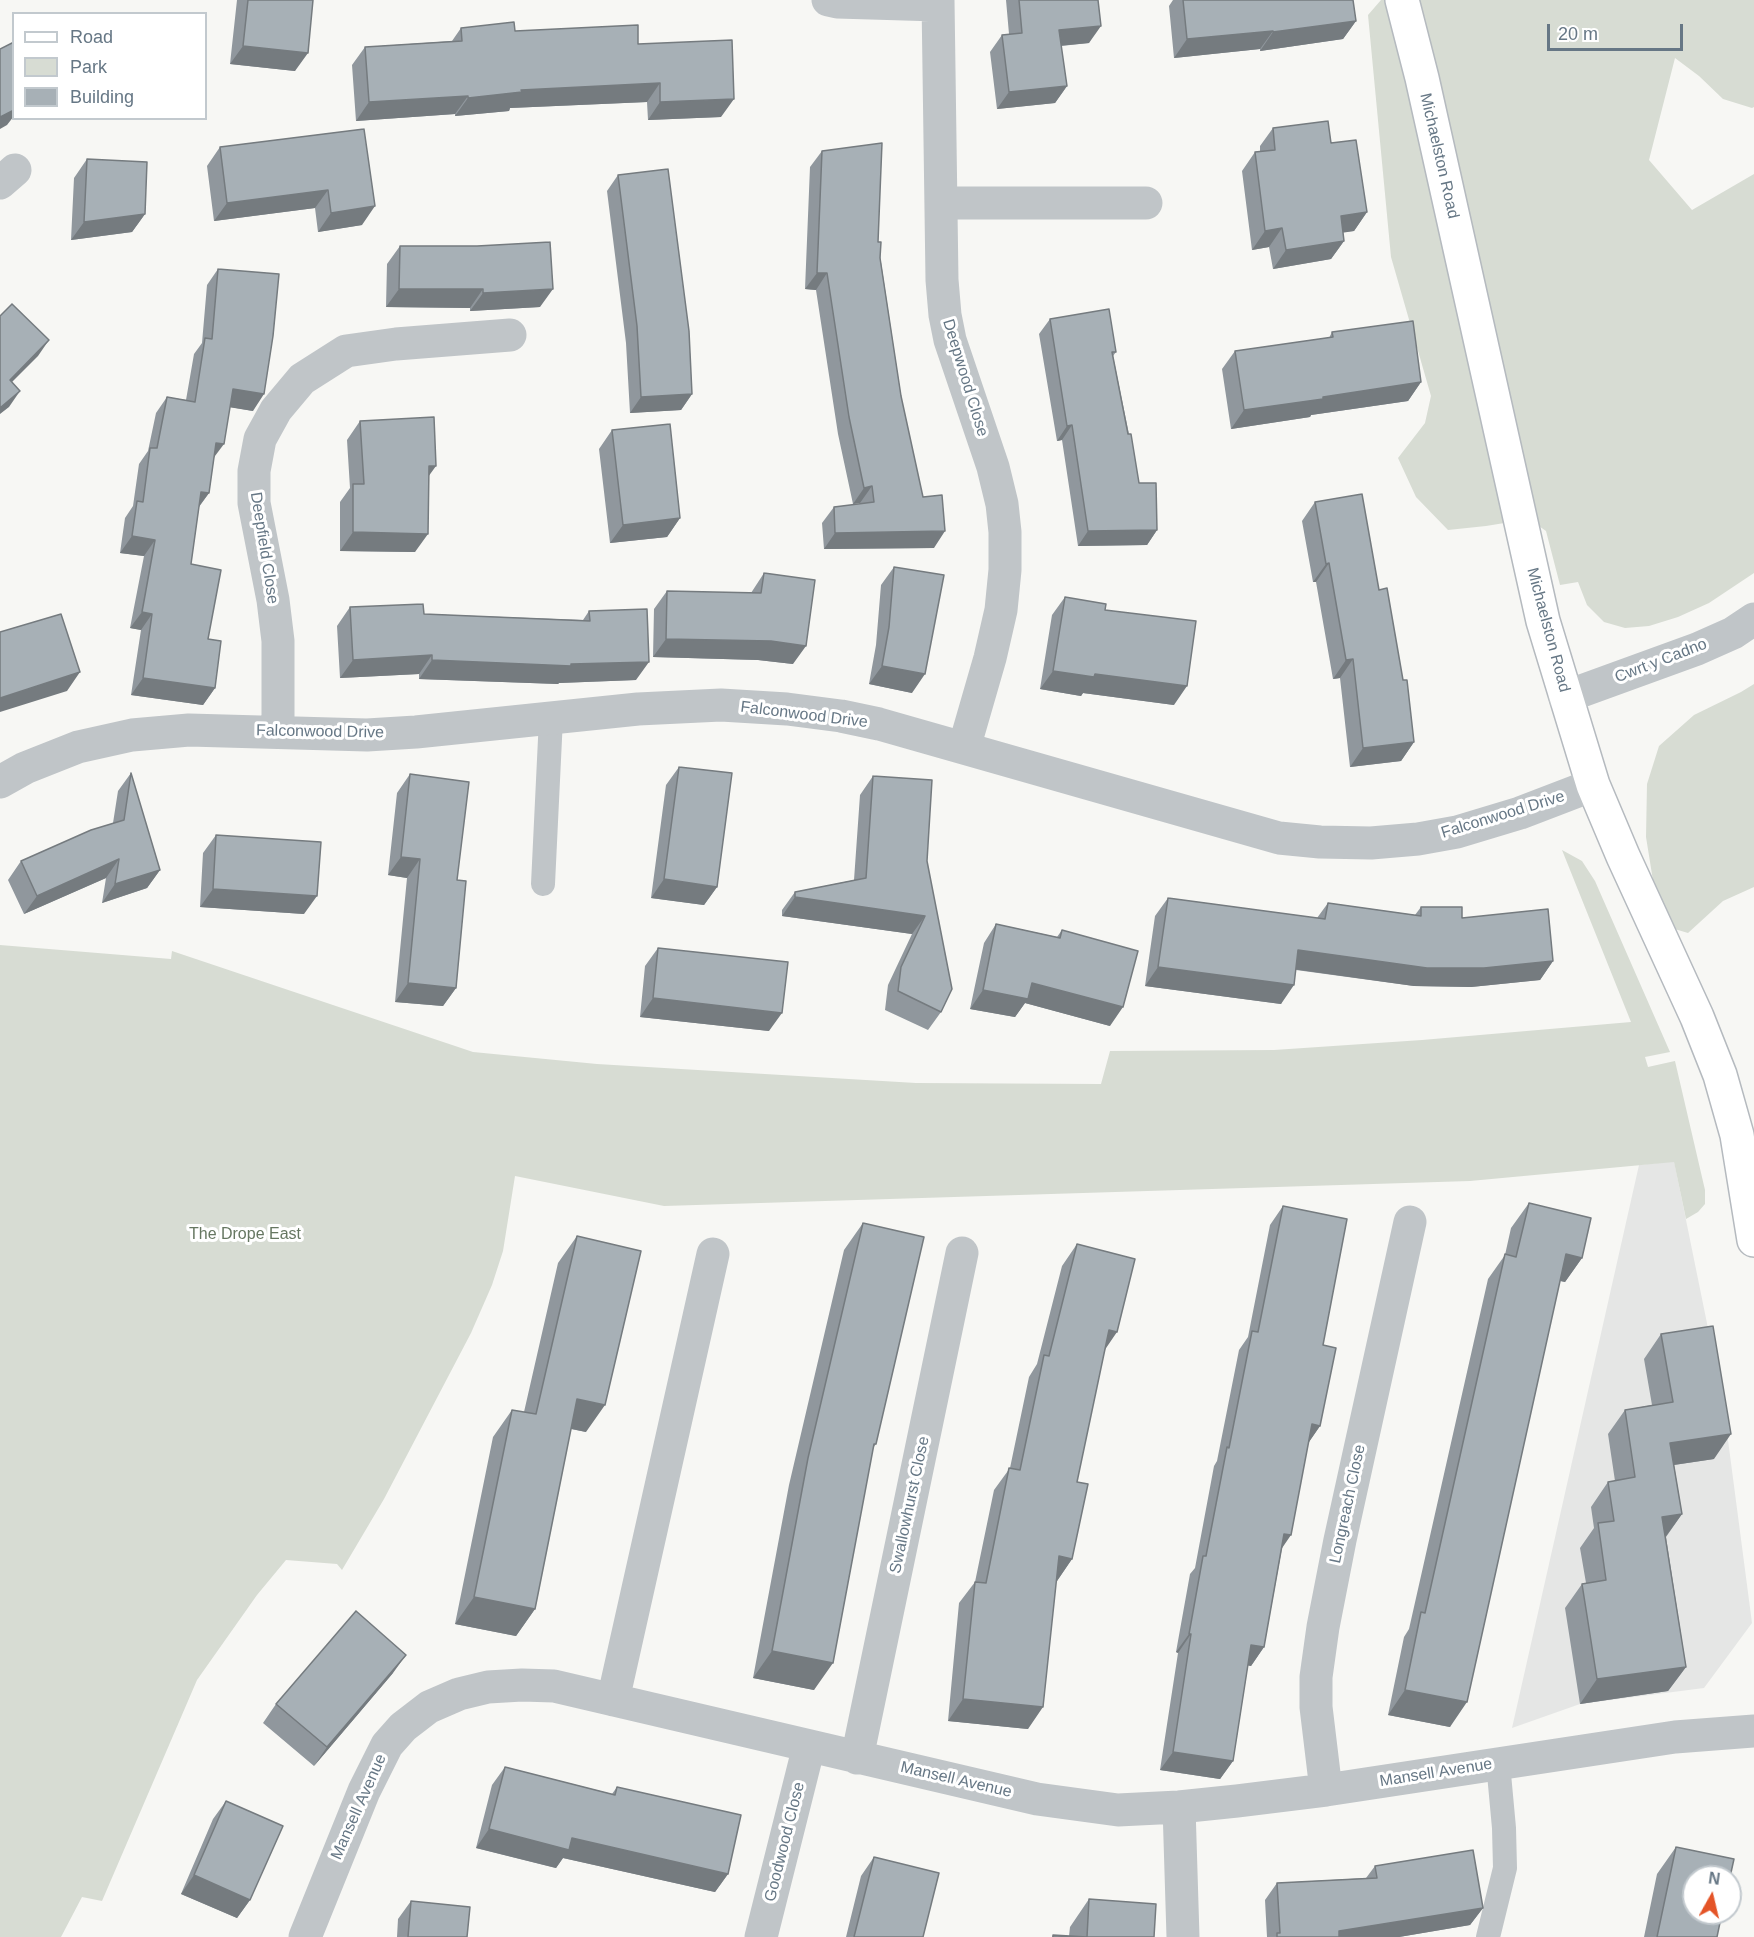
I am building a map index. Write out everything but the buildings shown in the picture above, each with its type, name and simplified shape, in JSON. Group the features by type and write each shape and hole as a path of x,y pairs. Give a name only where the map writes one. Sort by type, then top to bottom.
{"street":[{"path":"828,0 938,3"},
{"name":"Michaelston Road","path":"1402,0 1422,78 1538,597 1565,697 1593,785 1697,1017 1720,1075 1737,1135 1754,1240"},
{"name":"Deepwood Close","path":"938,3 942,280 945,315 950,340 993,467 1002,504 1005,532 1005,570 1001,610 990,658 964,748"},
{"path":"942,203 1146,203"},
{"name":"Deepfield Close","path":"278,731 278,640 273,600 254,502 254,471 260,439 276,410 302,379 346,351 396,344 510,335"},
{"name":"Cwrt y Cadno","path":"1565,697 1697,649 1733,633 1754,619"},
{"name":"Falconwood Drive","path":"0,782 25,768 78,747 132,735 189,730 367,735 638,709 721,705 787,709 842,716 964,748 1279,838 1320,842 1371,843 1418,839 1457,832 1520,813 1593,785"},
{"name":"Longreach Close","path":"1326,1790 1316,1707 1316,1677 1321,1637 1410,1222"},
{"name":"Swallowhurst Close","path":"857,1758 963,1253"},
{"path":"613,1700 713,1254"},
{"name":"Mansell Avenue","path":"305,1937 364,1791 387,1745 403,1727 429,1707 459,1694 488,1687 554,1686 1037,1799 1118,1810 1179,1807 1326,1790 1675,1737 1754,1731"},
{"name":"Goodwood Close","path":"761,1937 809,1746"},
{"path":"1179,1807 1183,1937"}],"lane":[{"path":"543,884 551,718"},
{"path":"1488,1937 1505,1868 1498,1763"}],"shaded area":[{"path":"1674,1161 1723,1402 1752,1623 1704,1688 1580,1704 1512,1728 1639,1165"}],"green space":[{"path":"1381,0 1754,0 1754,107 1723,99 1699,76 1675,58 1649,160 1692,210 1754,174 1754,573 1709,603 1678,617 1649,626 1625,628 1604,622 1587,605 1578,582 1560,585 1546,531 1529,519 1448,530 1416,497 1398,458 1425,423 1431,396 1391,257 1368,15"},
{"path":"1754,684 1754,887 1723,901 1688,933 1668,927 1655,893 1646,837 1647,784 1659,746 1694,715"},
{"name":"The Drope East","path":"1562,850 1582,861 1595,881 1670,1052 1645,1057 1648,1067 1675,1061 1705,1190 1705,1204 1698,1212 1686,1219 1674,1162 1470,1181 664,1206 515,1176 503,1251 492,1285 471,1333 384,1499 342,1570 337,1564 286,1560 257,1595 197,1680 102,1901 82,1897 61,1937 0,1937 0,945 171,959 172,951 473,1052 597,1064 916,1083 1101,1084 1110,1051 1274,1050 1631,1022"}]}
